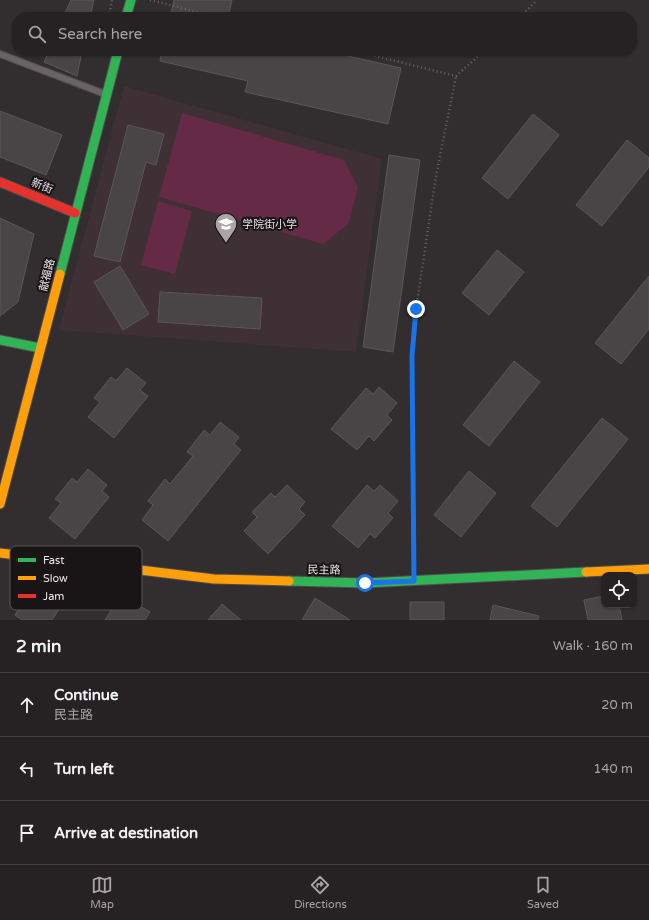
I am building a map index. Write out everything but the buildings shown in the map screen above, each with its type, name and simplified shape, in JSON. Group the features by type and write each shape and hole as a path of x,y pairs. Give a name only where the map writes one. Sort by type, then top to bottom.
{"street":[{"path":"127,12 131,0"},
{"name":"献福路","path":"0,504 117,56"},
{"name":"新街","path":"0,182 75,213"},
{"path":"0,340 40,348"},
{"name":"民主路","path":"0,553 10,554"},
{"name":"民主路","path":"142,570 214,579 365,583 649,569"}],"lane":[{"path":"0,54 106,94"}],"path":[{"path":"110,12 112,0"},
{"path":"150,0 198,12"},
{"path":"525,12 537,0"},
{"path":"375,56 456,76"},
{"path":"414,581 412,356 416,309 436,176 456,76 478,56"}],"shaded area":[{"name":"学院街小学","path":"124,86 382,159 356,352 59,330"},
{"path":"182,113 344,160 358,188 348,224 323,244 159,197"},
{"path":"158,201 192,211 175,274 141,265"}],"traffic: fast":[{"path":"127,12 131,0"},
{"path":"60,274 117,56"},
{"path":"0,340 40,348"},
{"path":"289,581 365,583 586,572"}],"traffic: slow":[{"path":"0,504 60,274"},
{"path":"0,553 10,554"},
{"path":"586,572 649,569"},
{"path":"142,570 214,579 289,581"}],"traffic: jam":[{"path":"0,182 75,213"}],"place":[{"name":"学院街小学","path":"226,244"}],"route":[{"path":"365,583 414,581 412,356 416,309"}]}
